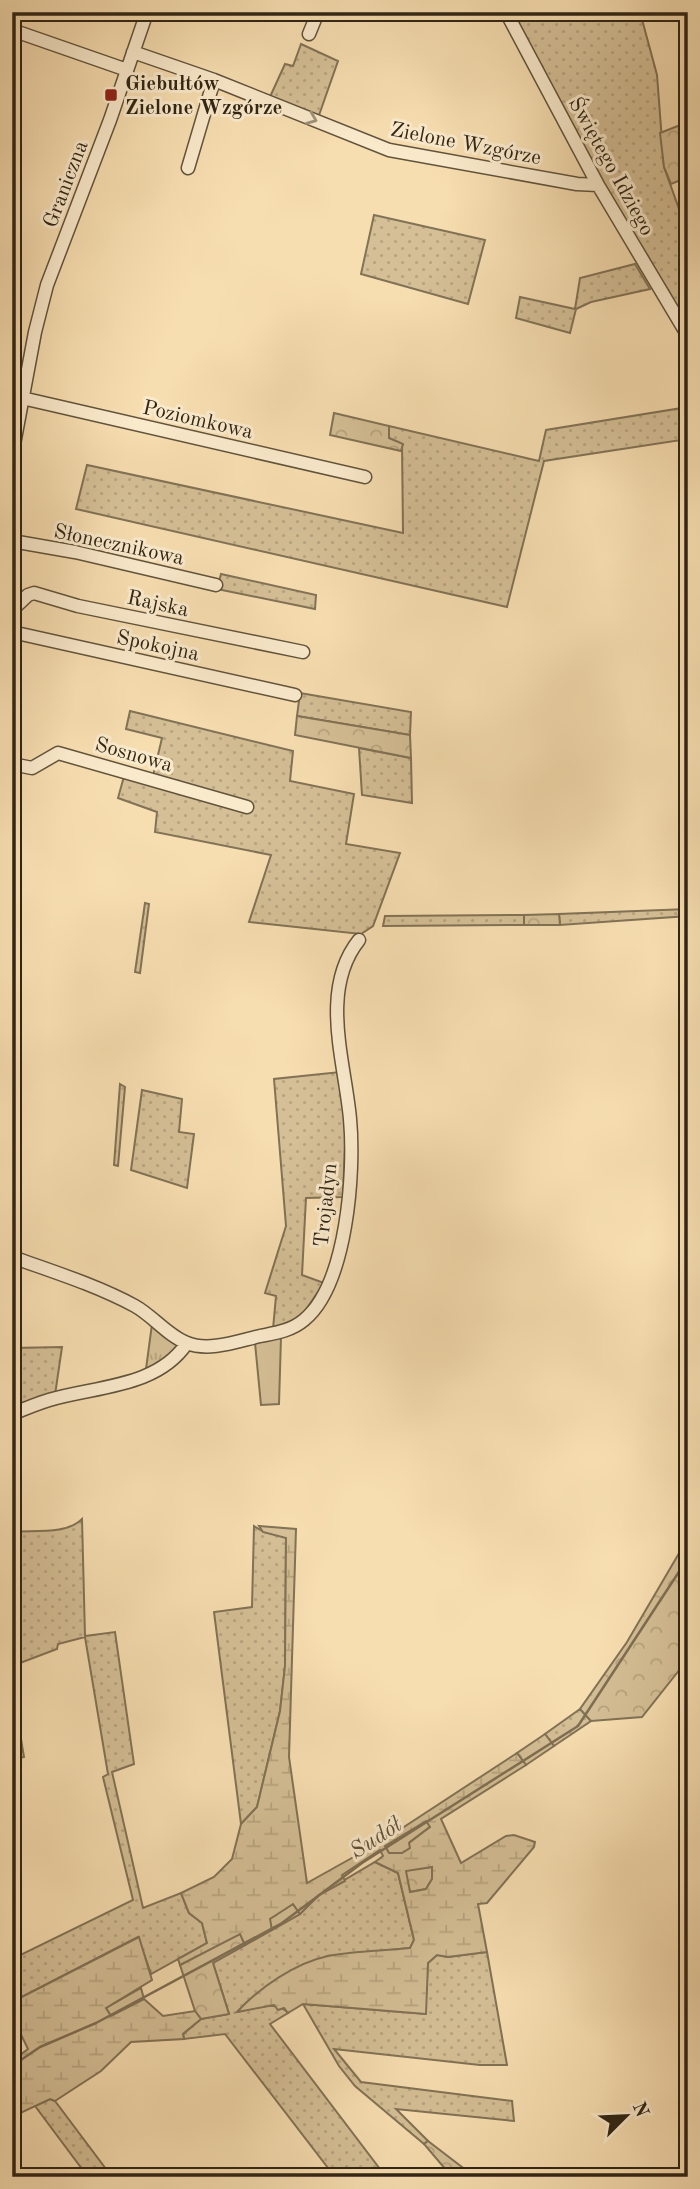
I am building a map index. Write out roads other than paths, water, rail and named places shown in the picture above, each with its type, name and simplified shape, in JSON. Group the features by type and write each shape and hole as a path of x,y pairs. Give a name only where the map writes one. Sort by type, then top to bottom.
{"street":[{"name":"Graniczna","path":"12,455 35,332 49,278 147,12"},
{"path":"309,34 318,12"},
{"name":"Świętego Idziego","path":"506,12 598,185 688,336"},
{"path":"12,30 127,70"},
{"name":"Zielone Wzgórze","path":"133,52 214,80 389,150 577,184 598,185"},
{"path":"188,168 214,80"},
{"name":"Poziomkowa","path":"22,398 365,477"},
{"name":"Słonecznikowa","path":"12,541 75,552 216,585"},
{"name":"Rajska","path":"12,610 34,593 78,606 303,652"},
{"name":"Spokojna","path":"12,632 295,695"},
{"name":"Sosnowa","path":"12,765 32,768 58,754 247,807"},
{"name":"Trojadyn","path":"187,1343 209,1347 292,1328 314,1310 332,1276 341,1253 351,1121 338,1002 343,963 359,940"},
{"path":"12,1257 108,1293 138,1308 187,1343 177,1358 166,1366 109,1390 48,1400 12,1414"}],"waterway":[{"name":"Sudół","path":"12,2066 40,2047 96,2023 282,1923 362,1863 578,1726 688,1558"}],"place":[{"name":"Giebułtów Zielone Wzgórze","path":"111,95"}]}
